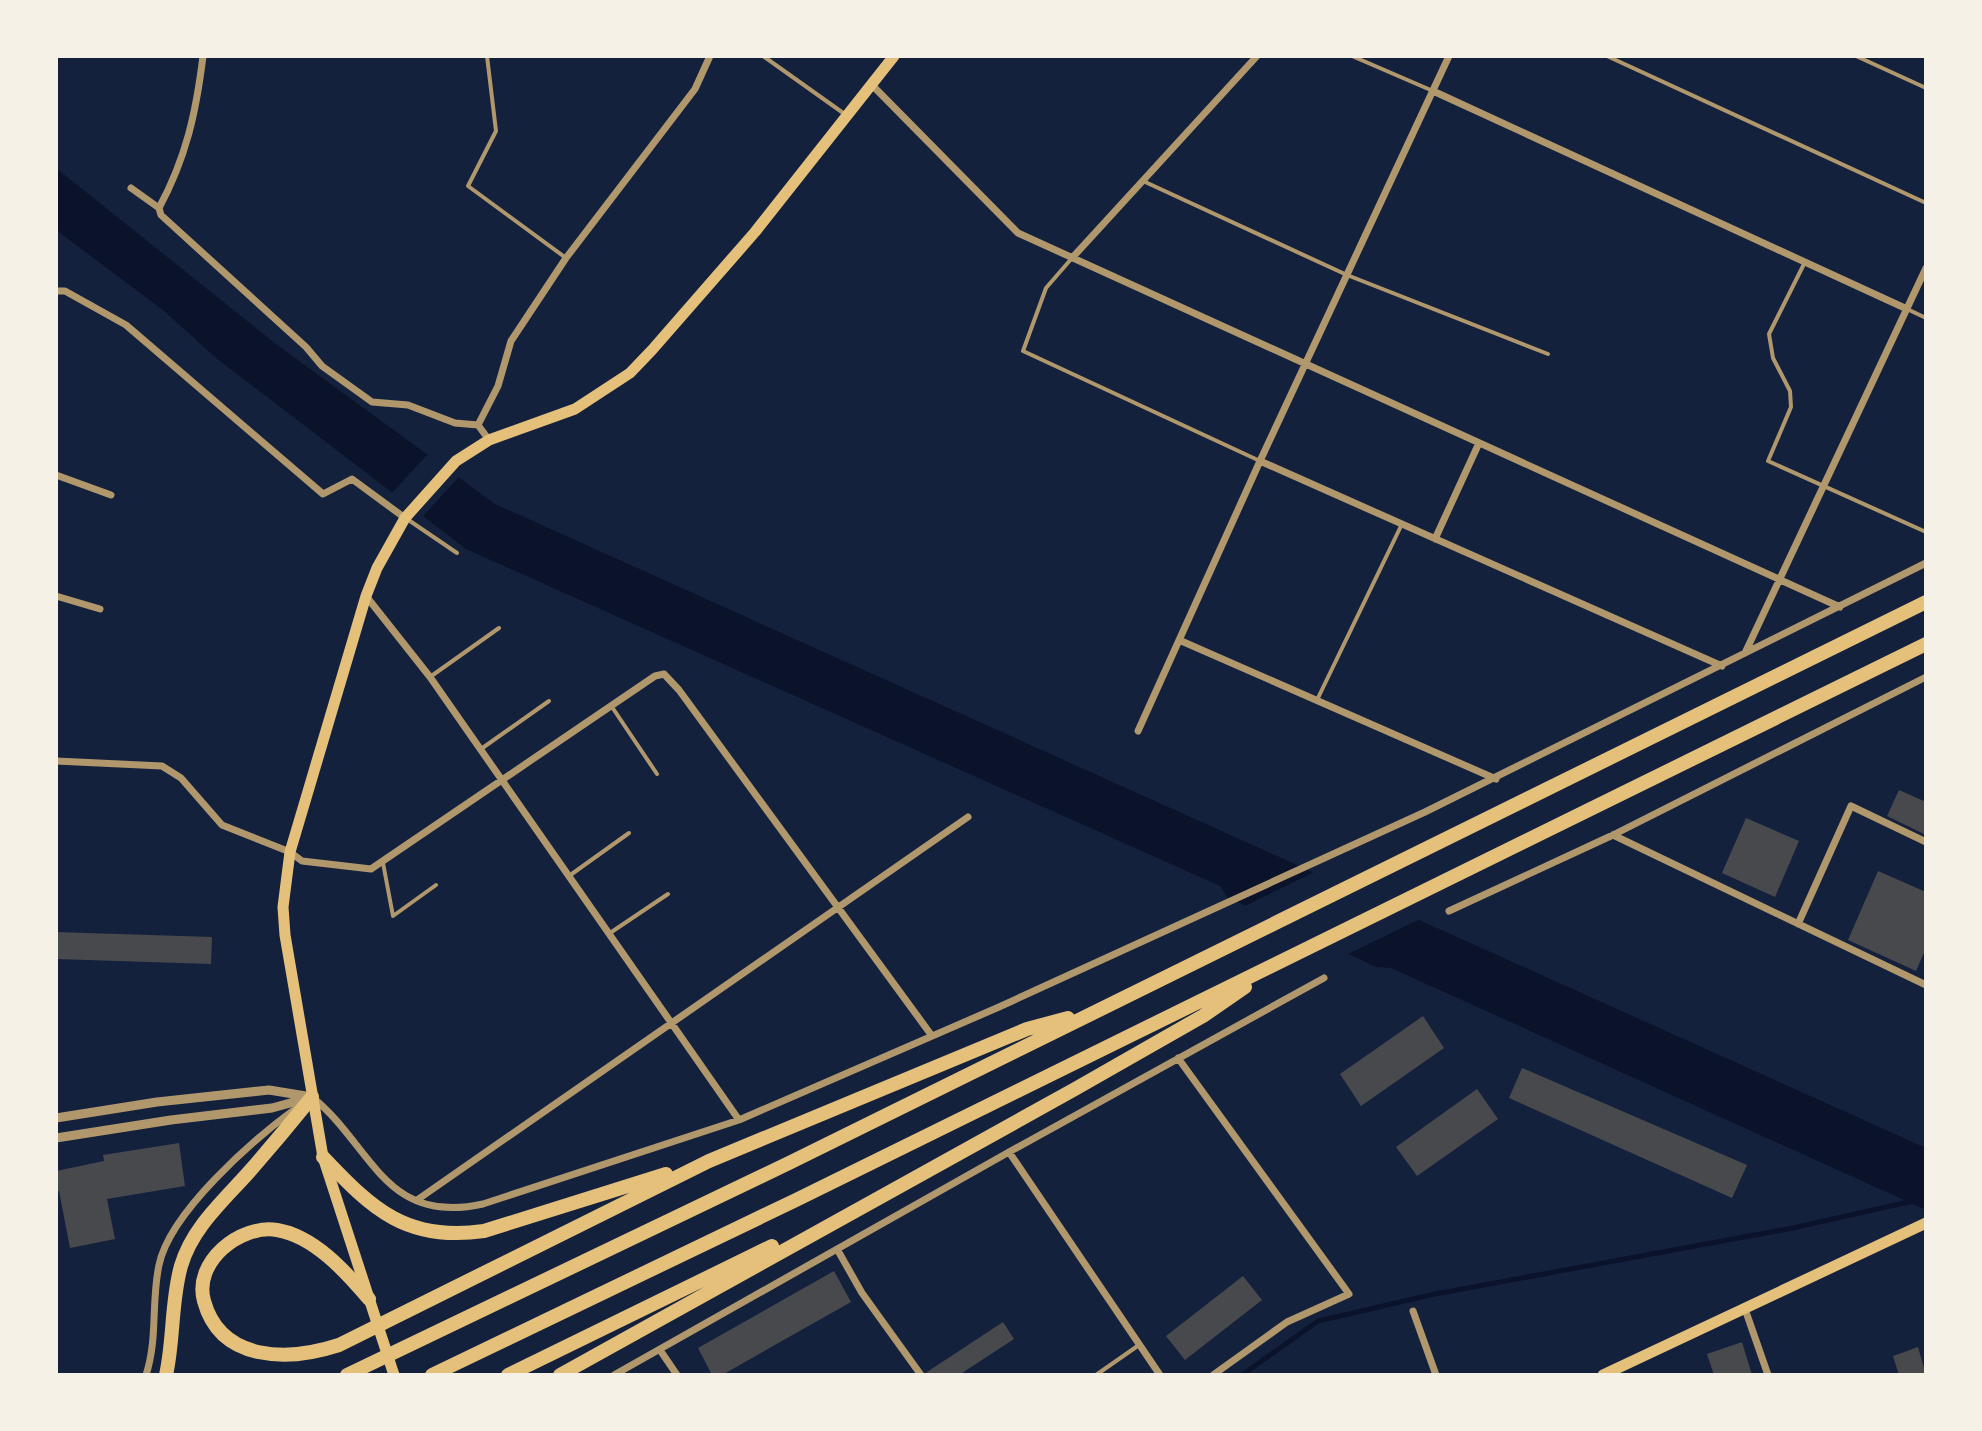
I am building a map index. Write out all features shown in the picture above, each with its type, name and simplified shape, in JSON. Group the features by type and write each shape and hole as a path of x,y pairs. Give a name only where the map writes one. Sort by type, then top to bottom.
{"highway":[{"path":"347,1375 789,1163 1926,602"},
{"path":"432,1375 1926,644"},
{"path":"560,1375 1203,1016 1284,960"},
{"path":"369,1299 349,1276 312,1245 275,1229 234,1238 209,1266 203,1282 203,1299 219,1328 234,1342 252,1352 316,1352 339,1345 709,1161 1027,1029 1100,1009"},
{"path":"166,1375 174,1302 188,1247 214,1210 312,1097"},
{"path":"323,1157 355,1191 401,1222 423,1231 456,1235 484,1231 709,1161"},
{"path":"508,1375 913,1179"}],"main road":[{"path":"394,1375 323,1157 285,935 283,907 290,852 366,596 377,568 407,516 448,468 489,440 575,409 630,373 721,274 894,56"},
{"path":"1603,1375 1926,1223"}],"street":[{"path":"159,208 177,173 190,131 203,56"},
{"path":"478,425 498,386 511,341 566,258 695,89 710,56"},
{"path":"1072,258 1257,56"},
{"path":"1138,731 1449,56"},
{"path":"872,85 1018,233 1840,607"},
{"path":"1433,91 1907,309"},
{"path":"131,188 159,208 161,215 306,347 322,366 372,402 408,405 455,423 478,425 489,440"},
{"path":"1744,655 1926,268"},
{"path":"56,291 65,291 126,325 323,494 352,479 407,516"},
{"path":"1435,539 1479,443"},
{"path":"1260,461 1722,666"},
{"path":"56,475 111,495"},
{"path":"56,1118 157,1102 269,1090 312,1097 331,1112 385,1182 417,1200 459,1209 483,1204 739,1120 932,1036 1213,907 1323,861 1496,779 1926,563"},
{"path":"56,596 100,609"},
{"path":"366,596 430,677 739,1120"},
{"path":"1179,640 1496,779"},
{"path":"56,761 162,766 181,778 222,825 290,852 302,861 371,869 610,705 655,676 664,674 679,690 932,1036"},
{"path":"1449,911 1613,835 1926,677"},
{"path":"1798,924 1851,806 1926,842"},
{"path":"417,1200 968,817"},
{"path":"1613,835 1926,985"},
{"path":"614,1375 1324,978"},
{"path":"1178,1058 1349,1294 1287,1322 1213,1375"},
{"path":"56,1138 272,1108 312,1097"},
{"path":"146,1375 154,1348 159,1265 165,1246 192,1205 259,1135 312,1097"},
{"path":"1009,1152 1160,1375"},
{"path":"837,1249 862,1293 921,1375"},
{"path":"1745,1309 1768,1375"},
{"path":"1413,1311 1436,1375"},
{"path":"660,1350 677,1375"}],"lane":[{"path":"487,56 496,131 468,186 566,258"},
{"path":"763,56 847,116"},
{"path":"1352,56 1433,91"},
{"path":"1607,56 1926,203"},
{"path":"1856,56 1926,88"},
{"path":"1143,181 1347,275 1548,354"},
{"path":"1072,258 1046,288 1023,351 1260,461"},
{"path":"1805,262 1769,334 1773,358 1790,391 1791,407 1768,461 1926,532"},
{"path":"1907,309 1926,318"},
{"path":"407,516 457,553"},
{"path":"1317,700 1402,524"},
{"path":"430,677 499,628"},
{"path":"481,749 549,701"},
{"path":"610,705 657,774"},
{"path":"569,876 629,833"},
{"path":"383,860 393,916 436,885"},
{"path":"610,933 668,894"},
{"path":"1096,1375 1139,1345"}],"water":[{"path":"56,168 276,344 495,504 1926,1148 1926,1210 1391,968 1376,967 1227,897 1220,886 466,549 216,358 163,310 56,230"}],"pier":[{"path":"430,452 460,476 420,519 389,496"},
{"path":"1320,869 1424,917 1344,956 1241,908"}],"building":[{"path":"1899,790 1926,802 1926,835 1887,816"},
{"path":"1746,818 1799,841 1775,897 1722,873"},
{"path":"1878,871 1926,892 1926,948 1916,971 1848,940"},
{"path":"56,932 212,937 211,964 56,959"},
{"path":"1423,1016 1444,1048 1361,1106 1340,1074"},
{"path":"1522,1068 1747,1165 1732,1198 1509,1098"},
{"path":"1477,1089 1498,1119 1417,1176 1396,1147"},
{"path":"179,1143 185,1186 107,1199 115,1239 70,1248 59,1191 56,1192 56,1171 104,1161 103,1155"},
{"path":"834,1271 851,1302 722,1375 712,1375 698,1348"},
{"path":"1243,1276 1262,1300 1185,1360 1166,1336"},
{"path":"1003,1322 1014,1339 959,1375 927,1375 927,1372"},
{"path":"1742,1342 1752,1375 1714,1375 1707,1354"},
{"path":"1918,1347 1926,1375 1899,1375 1893,1356"}],"waterway":[{"path":"1242,1375 1318,1321 1435,1294 1793,1228 1926,1198"}]}
